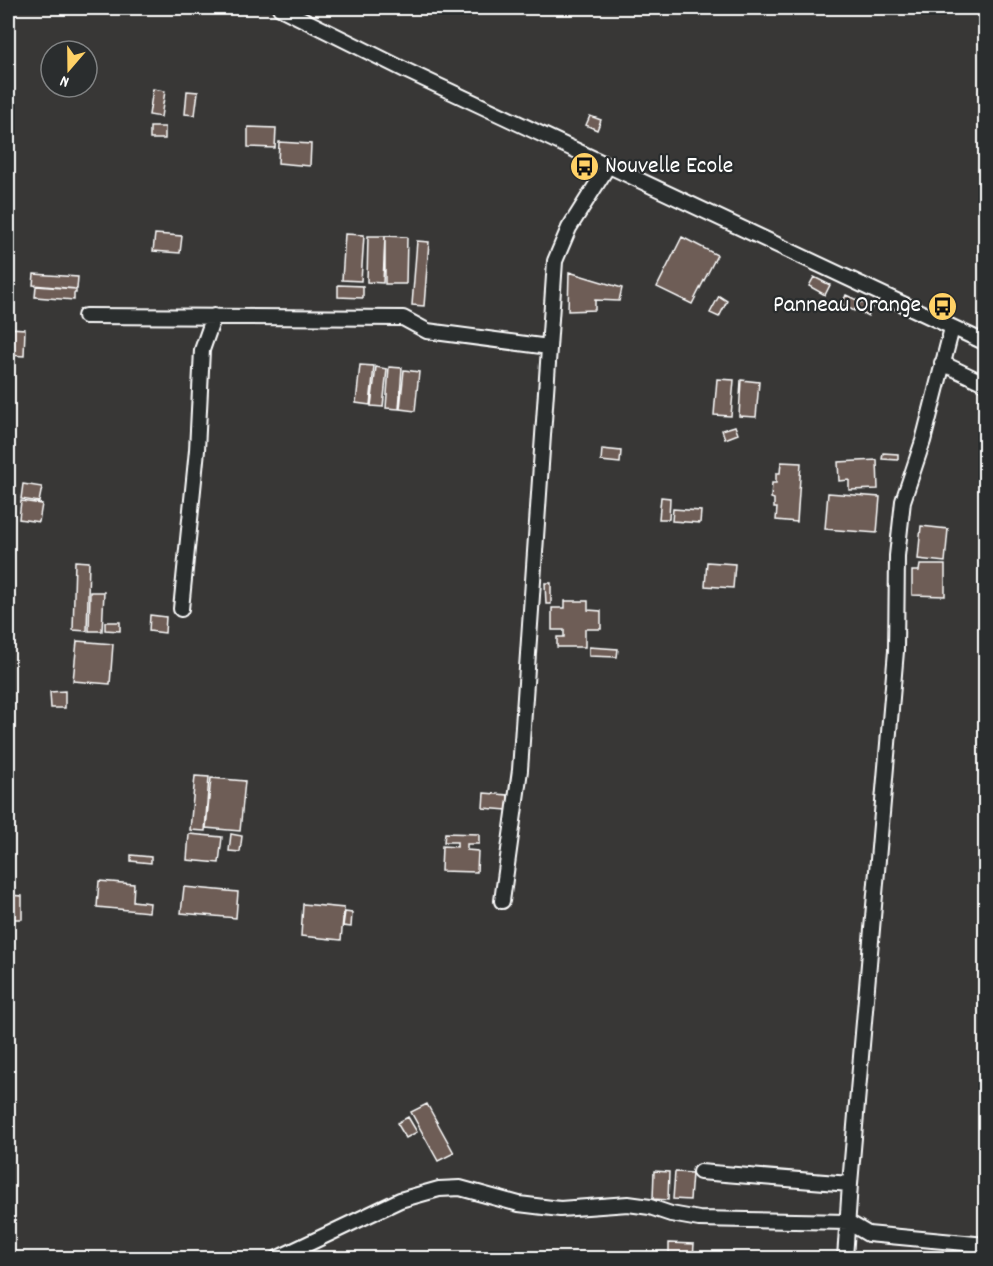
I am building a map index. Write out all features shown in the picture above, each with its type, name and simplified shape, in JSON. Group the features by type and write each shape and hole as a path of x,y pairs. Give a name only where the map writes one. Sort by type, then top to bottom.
{"street":[{"path":"280,8 407,72 986,343"},
{"path":"502,901 520,770 555,261 570,228 608,166"},
{"path":"85,316 403,318 427,331 549,347"},
{"path":"181,609 196,450 202,350 214,316"},
{"path":"845,1258 896,651 897,556 900,523 903,501 922,441 952,328"},
{"path":"942,363 986,384"},
{"path":"700,1172 850,1184"},
{"path":"278,1258 400,1200 439,1189 460,1188 519,1204 561,1209 628,1204 699,1219 848,1222 868,1234 986,1245"}],"building":[{"path":"153,89 165,91 161,117 149,115"},
{"path":"187,91 198,92 195,115 185,114"},
{"path":"590,116 601,120 597,130 586,125"},
{"path":"150,127 165,127 165,139 150,139"},
{"path":"248,127 276,128 275,148 248,147"},
{"path":"279,142 311,144 310,166 278,163"},
{"path":"155,234 182,236 180,253 153,251"},
{"path":"345,234 364,235 361,281 342,280"},
{"path":"368,236 385,236 383,283 367,282"},
{"path":"385,236 407,237 406,284 385,284"},
{"path":"682,237 717,255 692,304 657,287"},
{"path":"417,241 429,242 424,306 412,305"},
{"path":"569,272 622,288 619,301 595,300 595,310 568,311"},
{"path":"34,274 78,277 77,289 33,285"},
{"path":"814,277 830,285 825,295 809,286"},
{"path":"338,285 363,286 363,298 338,297"},
{"path":"36,286 76,289 76,293 74,293 74,300 35,297"},
{"path":"846,295 859,301 854,311 842,304"},
{"path":"719,296 727,301 719,317 710,313"},
{"path":"860,301 872,307 868,316 856,310"},
{"path":"9,328 25,329 24,356 8,355"},
{"path":"360,365 374,366 370,405 356,403"},
{"path":"376,367 387,369 383,407 371,406"},
{"path":"389,367 402,368 399,409 386,408"},
{"path":"404,370 419,372 415,411 400,409"},
{"path":"717,379 734,380 731,416 714,415"},
{"path":"741,380 759,382 756,417 739,416"},
{"path":"735,426 738,434 725,439 722,430"},
{"path":"602,449 621,451 620,463 601,461"},
{"path":"883,453 898,454 898,460 882,459"},
{"path":"877,460 878,489 849,490 849,480 839,481 838,462"},
{"path":"781,462 801,463 797,522 776,520 777,508 774,508 774,499 771,498 772,483 776,483 776,473 780,473"},
{"path":"23,484 42,487 39,502 21,499"},
{"path":"828,493 880,497 877,533 825,529"},
{"path":"661,497 670,498 669,519 659,519"},
{"path":"21,501 42,504 39,522 19,519"},
{"path":"673,509 701,511 700,523 672,521"},
{"path":"921,526 948,529 945,562 918,559"},
{"path":"75,561 89,562 87,631 73,630"},
{"path":"707,562 735,564 733,588 705,586"},
{"path":"920,565 945,565 945,596 912,595 912,571 919,571"},
{"path":"545,583 551,583 551,604 546,604"},
{"path":"90,592 104,592 102,631 89,631"},
{"path":"565,601 588,601 588,610 601,611 601,629 585,629 585,647 557,647 557,637 564,637 564,630 552,630 552,608 565,608"},
{"path":"150,615 166,617 165,633 149,631"},
{"path":"105,622 120,622 120,631 105,630"},
{"path":"77,641 113,644 110,684 73,681"},
{"path":"589,647 618,649 617,657 589,656"},
{"path":"65,691 65,708 51,708 50,692"},
{"path":"195,776 209,777 205,831 190,830"},
{"path":"211,778 245,781 240,831 206,828"},
{"path":"484,793 508,795 507,810 483,808"},
{"path":"445,833 479,834 479,844 467,844 467,850 478,851 477,872 441,871 442,846 457,847 457,842 444,842"},
{"path":"189,834 222,837 219,863 187,860"},
{"path":"231,834 242,836 240,852 229,851"},
{"path":"131,855 151,857 151,863 131,861"},
{"path":"99,881 134,884 133,901 150,903 149,912 97,907"},
{"path":"184,887 238,892 236,918 181,913"},
{"path":"8,895 22,896 22,919 8,919"},
{"path":"303,904 344,908 341,940 301,936"},
{"path":"345,912 352,913 351,927 343,926"},
{"path":"427,1104 454,1153 438,1161 411,1112"},
{"path":"408,1117 417,1132 406,1138 397,1123"},
{"path":"654,1171 669,1172 668,1200 653,1199"},
{"path":"675,1172 692,1173 690,1200 673,1199"},
{"path":"669,1243 694,1244 693,1258 669,1258"}],"place":[{"name":"Nouvelle Ecole","path":"584,167"},
{"name":"Panneau Orange","path":"942,306"}]}
